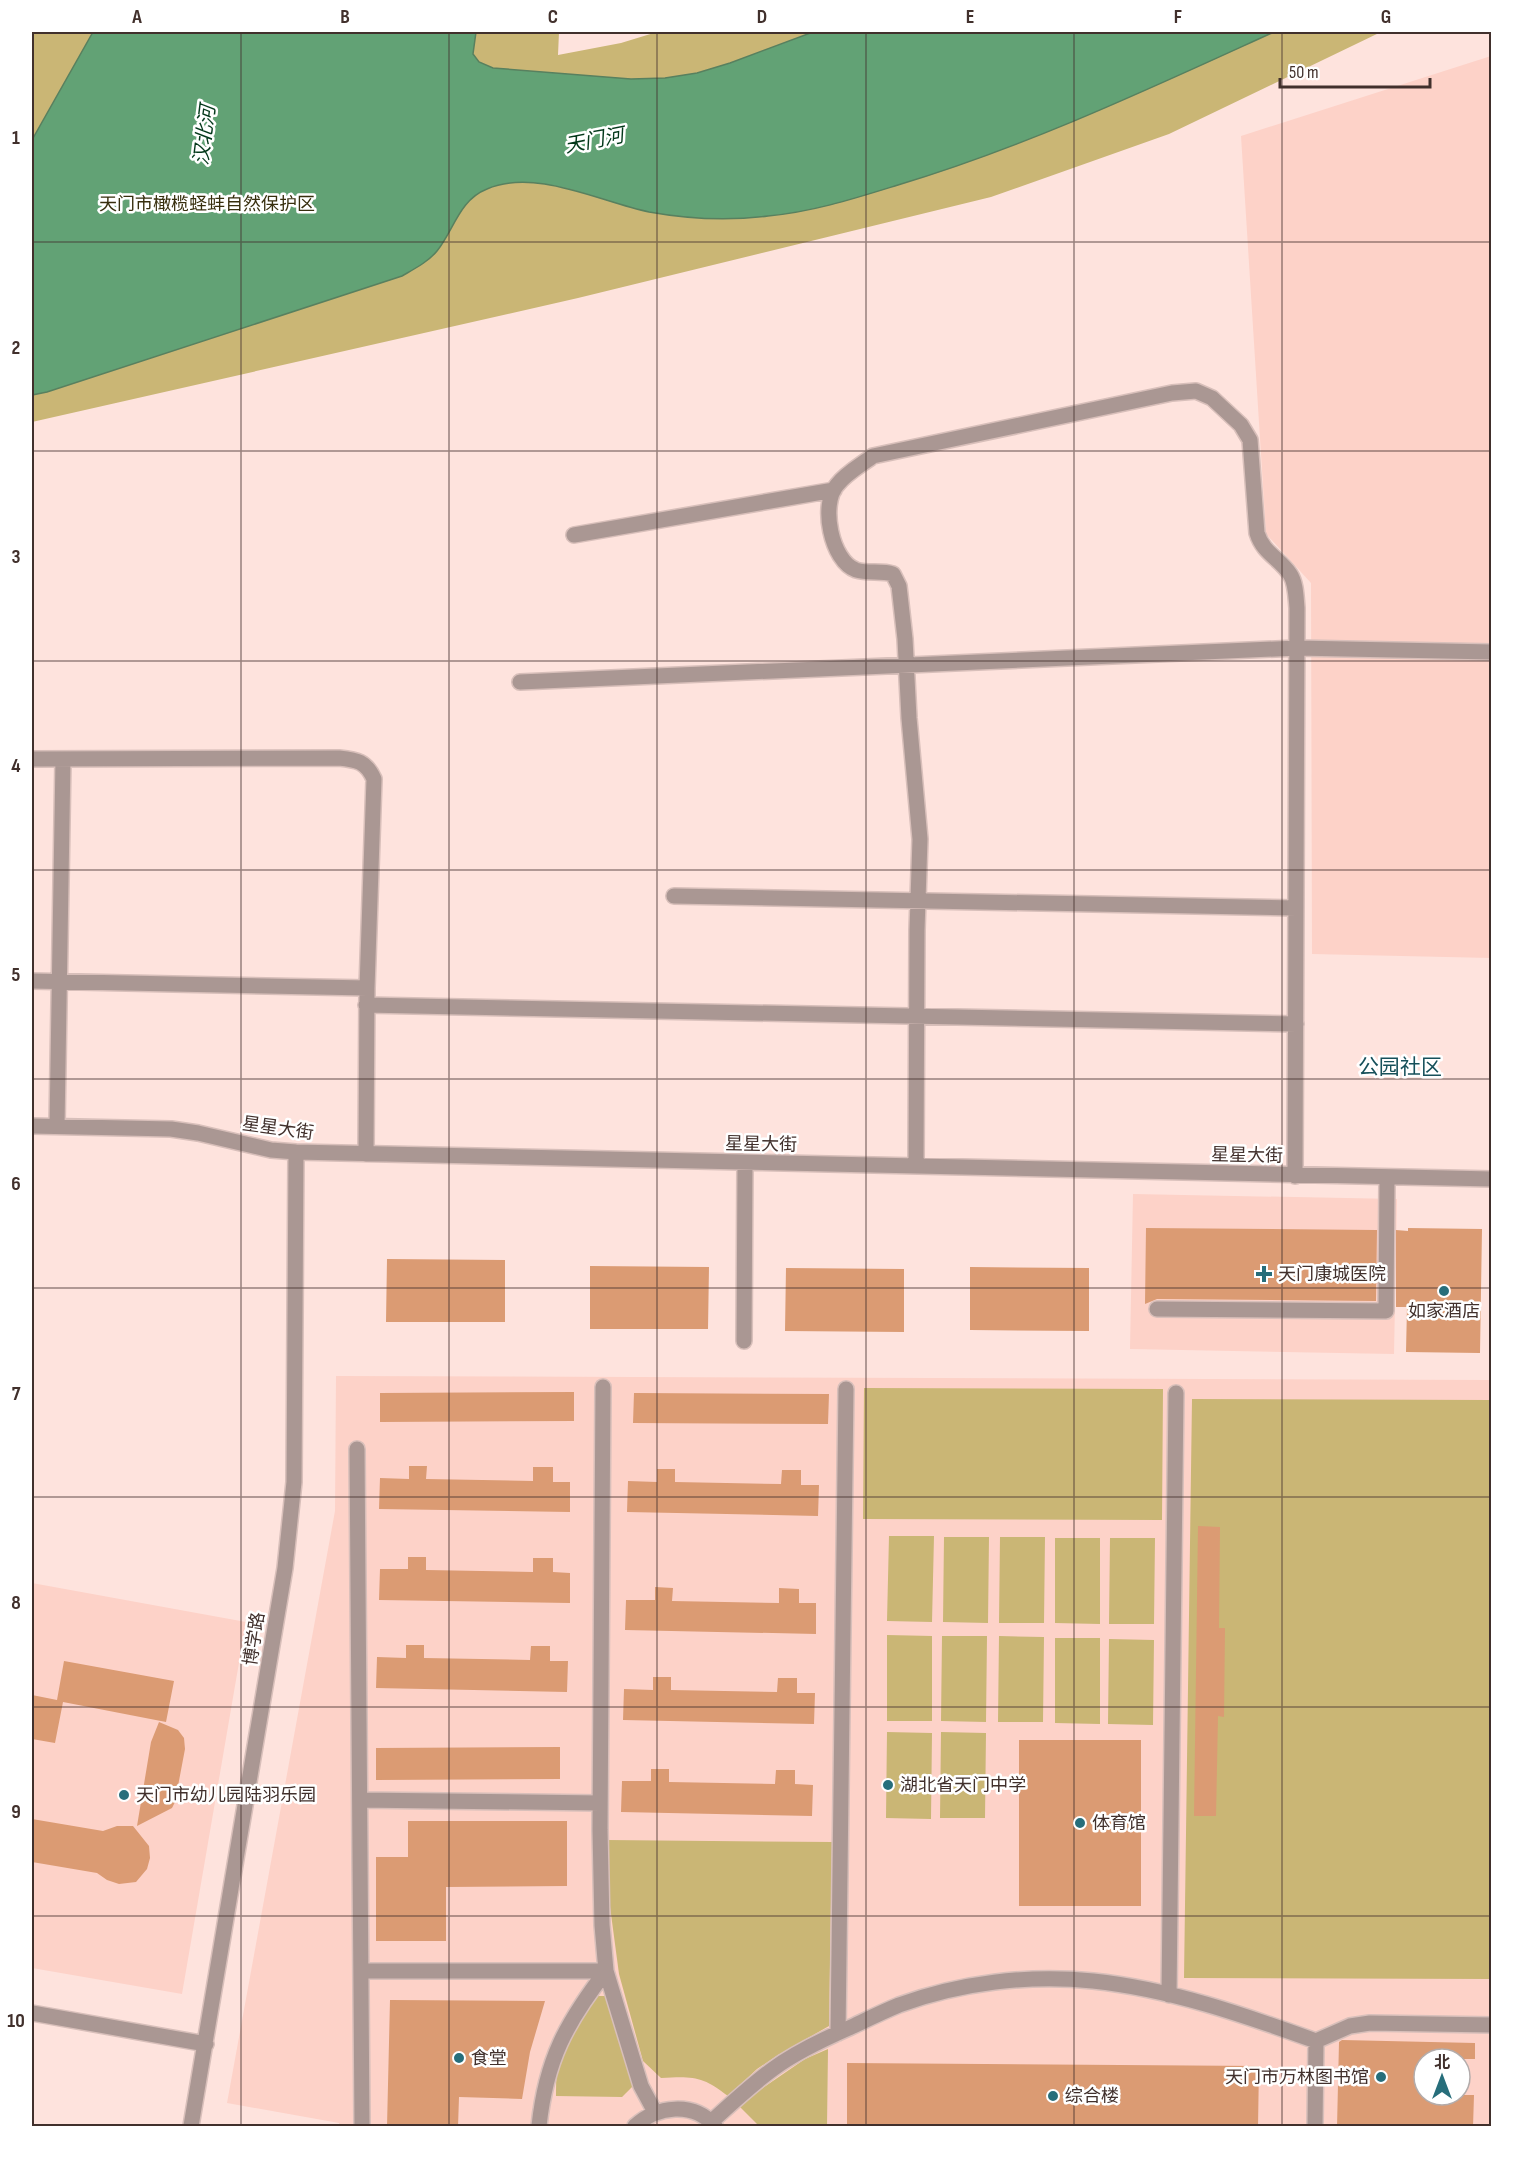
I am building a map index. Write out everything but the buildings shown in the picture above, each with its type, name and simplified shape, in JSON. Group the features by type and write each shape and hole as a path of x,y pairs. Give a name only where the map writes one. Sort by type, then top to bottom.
{"street":[{"path":"916,1166 920,839 899,586 893,574 857,570 845,564 836,549 830,525 828,502 836,485 873,456 1172,393 1196,391 1212,398 1241,425 1250,440 1257,533 1260,545 1291,575 1297,608 1295,1176"},
{"path":"574,535 834,490"},
{"path":"520,682 1297,648 1491,652"},
{"path":"32,759 339,758 355,760 369,767 374,779 366,1005 366,1155"},
{"path":"57,1126 63,759"},
{"path":"674,896 1296,908"},
{"path":"32,981 367,988"},
{"path":"366,1005 1296,1024"},
{"name":"星星大街","path":"32,1126 171,1129 271,1150 366,1155 1491,1179"},
{"name":"博学路","path":"191,2127 284,1579 290,1526 294,1482 296,1152"},
{"path":"744,1341 745,1163"},
{"path":"1156,1309 1386,1311 1387,1178"},
{"path":"603,1386 600,1896 606,1971 641,2086 655,2112"},
{"path":"838,2033 846,1389"},
{"path":"1169,1995 1176,1393"},
{"path":"357,1449 362,2127"},
{"path":"360,1800 600,1803"},
{"path":"361,1971 606,1971"},
{"path":"539,2127 545,2087 561,2038 580,2005 606,1971"},
{"path":"635,2127 655,2112 670,2109 685,2109 699,2114 713,2124 775,2068 838,2033 899,2006 956,1990 988,1984 1022,1980 1080,1980 1121,1985 1219,2007 1317,2041 1350,2026 1370,2023 1491,2025"},
{"path":"32,2013 206,2044"},
{"path":"1315,2127 1317,2041"}],"shaded area":[{"path":"1491,56 1491,958 1312,954 1311,583 1266,534 1241,136"},
{"name":"天门康城医院","path":"1133,1194 1397,1199 1394,1354 1130,1349"},
{"name":"湖北省天门中学","path":"336,1376 1491,1380 1491,2126 339,2126 339,2123 227,2103 335,1511"},
{"name":"天门市幼儿园陆羽乐园","path":"32,1583 246,1622 182,1994 32,1968"}],"green space":[{"name":"天门市橄榄蛏蚌自然保护区","path":"32,32 559,32 558,55 621,43 657,32 1381,32 1169,134 991,197 578,298 32,422"},
{"path":"864,1388 1163,1389 1162,1520 863,1519"},
{"path":"1192,1399 1491,1400 1491,1979 1184,1978"},
{"path":"889,1536 934,1536 932,1622 887,1621"},
{"path":"944,1537 989,1537 988,1623 943,1622"},
{"path":"1000,1537 1045,1537 1044,1623 999,1623"},
{"path":"1055,1538 1100,1538 1100,1624 1055,1623"},
{"path":"1110,1538 1155,1538 1154,1624 1109,1624"},
{"path":"887,1635 932,1636 932,1721 887,1721"},
{"path":"942,1636 987,1636 986,1722 941,1721"},
{"path":"999,1636 1044,1637 1043,1722 998,1722"},
{"path":"1055,1638 1100,1638 1100,1724 1055,1723"},
{"path":"1109,1639 1154,1640 1153,1725 1108,1724"},
{"path":"887,1732 932,1733 931,1819 886,1818"},
{"path":"941,1732 986,1733 985,1818 940,1818"},
{"path":"606,1840 832,1842 829,2026 757,2069 728,2096 711,2084 697,2079 661,2078 643,2061 619,1974 607,1884"},
{"path":"596,1996 606,1996 634,2085 622,2097 556,2096 557,2072 563,2051 572,2032"},
{"path":"828,2049 827,2126 759,2126 738,2105 805,2059"}],"water":[{"name":"天门市橄榄蛏蚌自然保护区","path":"93,32 476,32 473,54 479,62 493,68 631,79 665,78 697,73 813,32 1274,32 1089,115 994,153 866,195 801,211 723,219 694,218 649,212 547,184 526,182 487,189 470,200 463,208 443,243 433,255 402,276 32,395 32,140"}],"place":[{"name":"天门康城医院","path":"1264,1274"},
{"name":"如家酒店","path":"1444,1291"},
{"name":"湖北省天门中学","path":"888,1785"},
{"name":"天门市幼儿园陆羽乐园","path":"124,1795"},
{"name":"体育馆","path":"1080,1823"},
{"name":"食堂","path":"459,2058"},
{"name":"天门市万林图书馆","path":"1381,2077"},
{"name":"综合楼","path":"1053,2096"}],"district":[{"name":"公园社区","path":"1400,1067"}],"water label":[{"name":"汉北河","path":"204,135"},
{"name":"天门河","path":"594,140"}]}
